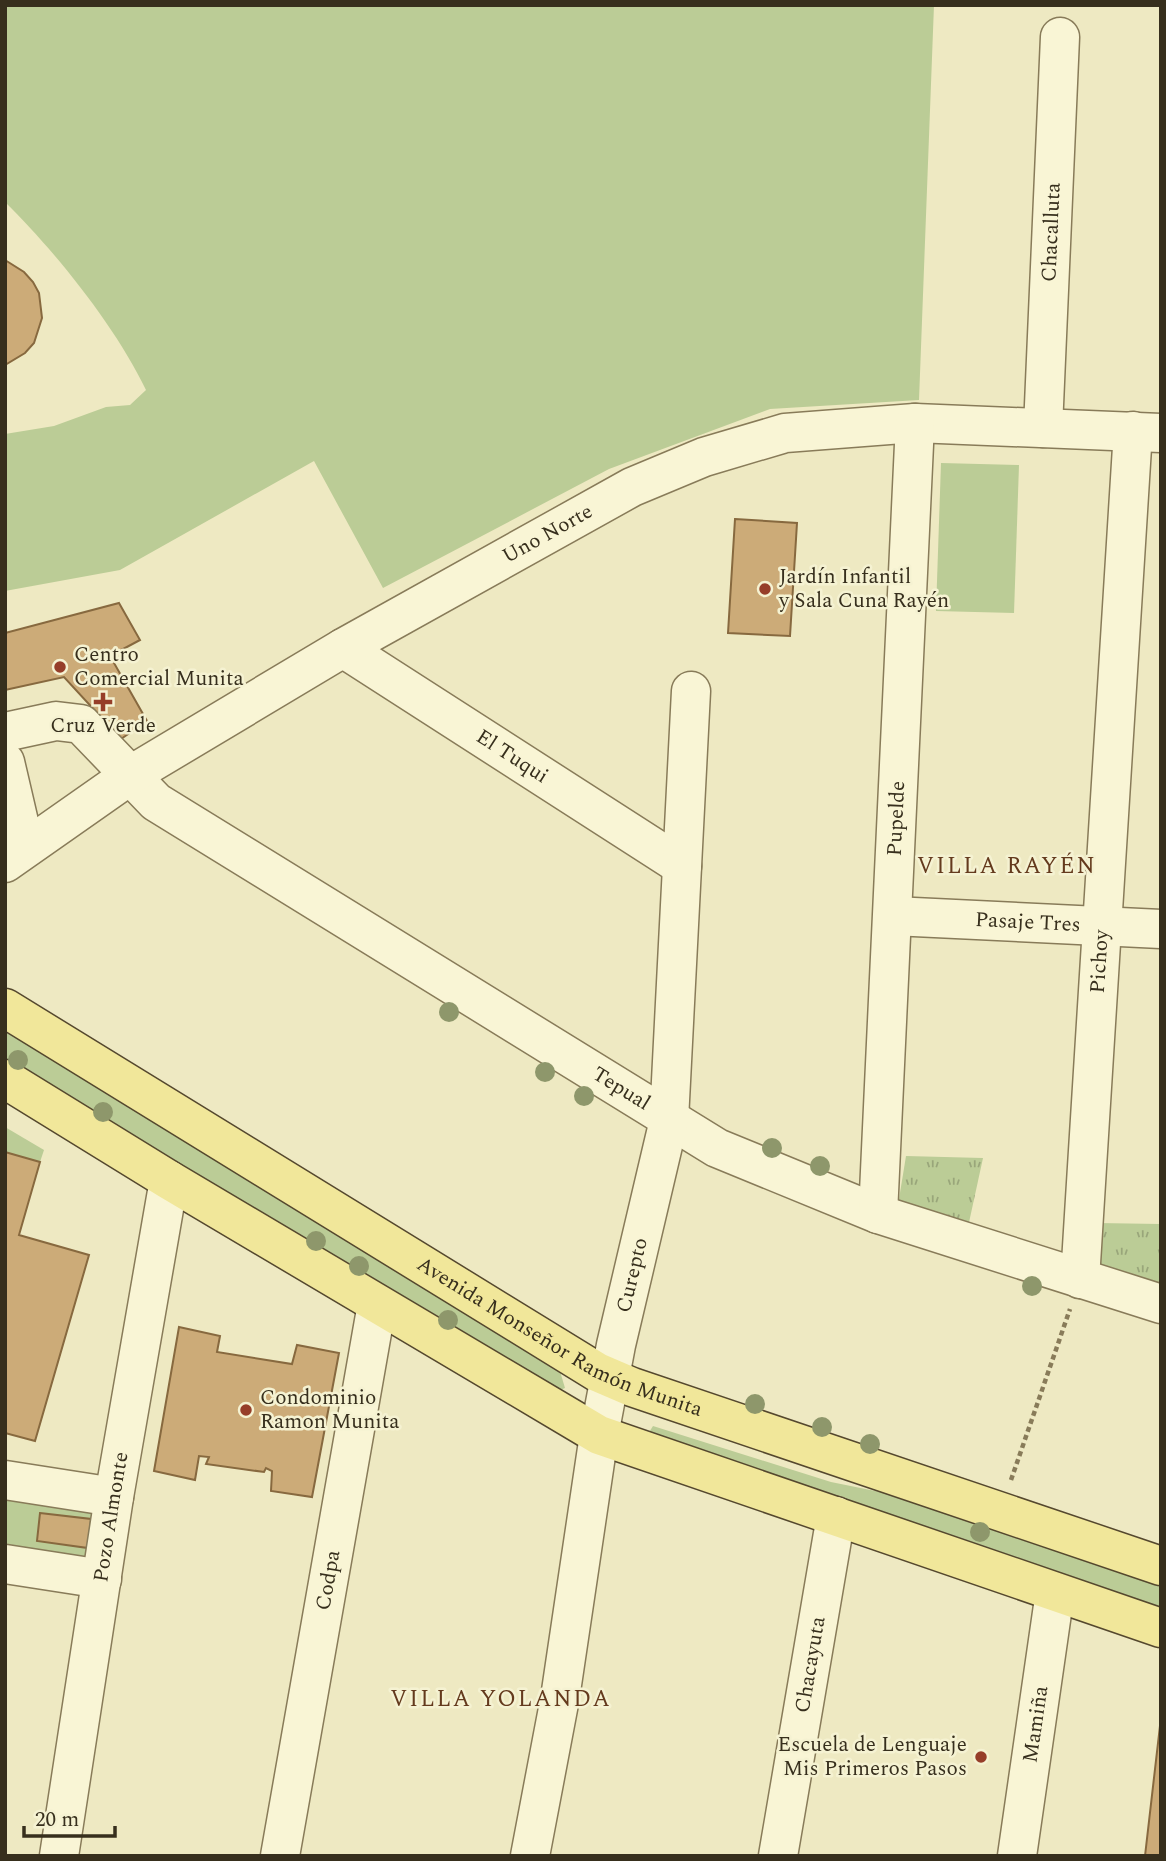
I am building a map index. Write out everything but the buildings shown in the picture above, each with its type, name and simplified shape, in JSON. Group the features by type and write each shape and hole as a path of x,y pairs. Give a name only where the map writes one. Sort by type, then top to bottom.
{"main road":[{"name":"Avenida Monseñor Ramón Munita","path":"5,1008 610,1379 1161,1566"},
{"path":"5,1079 169,1180 599,1435 1161,1628"}],"street":[{"name":"Chacalluta","path":"1043,428 1060,37"},
{"name":"Uno Norte","path":"15,856 129,776 343,648 632,487 704,457 785,433 915,424 1147,432"},
{"name":"Pupelde","path":"878,1214 915,424"},
{"name":"Pichoy","path":"1080,1279 1105,926 1147,432"},
{"name":"El Tuqui","path":"343,648 682,866"},
{"name":"Curepto","path":"530,1856 559,1698 599,1435 669,1120 691,691"},
{"name":"Tepual","path":"5,732 56,721 81,724 156,802 717,1148 878,1214 1161,1304"},
{"path":"6,770 15,856"},
{"name":"Pasaje Tres","path":"893,916 1161,929"},
{"name":"Pozo Almonte","path":"58,1856 114,1497 169,1180"},
{"name":"Codpa","path":"280,1856 377,1304"},
{"path":"5,1480 114,1497"},
{"name":"Chacayuta","path":"778,1856 836,1516"},
{"path":"5,1564 102,1578"},
{"name":"Mamiña","path":"1017,1856 1055,1592"}],"path":[{"path":"1010,1480 1080,1279"}],"green space":[{"path":"5,5 934,5 919,400 770,409 609,469 383,588 314,461 120,570 5,591 5,434 54,426 106,407 130,405 146,390 118,341 83,291 44,243 5,202"},
{"path":"941,463 1019,465 1014,613 936,611"},
{"path":"5,1027 559,1368 565,1388 558,1391 5,1066"},
{"path":"5,1127 44,1150 40,1162 5,1152"},
{"path":"906,1156 983,1158 968,1227 902,1205 899,1199"},
{"path":"1097,1223 1161,1224 1161,1287 1102,1269 1097,1263"},
{"path":"653,1426 831,1482 895,1495 1161,1582 1161,1611 648,1434"},
{"path":"5,1485 99,1499 89,1564 5,1551"}],"place":[{"name":"Jardín Infantil y Sala Cuna Rayén","path":"765,589"},
{"name":"Centro Comercial Munita","path":"60,667"},
{"name":"Cruz Verde","path":"103,702"},
{"name":"Condominio Ramon Munita","path":"246,1410"},
{"name":"Escuela de Lenguaje Mis Primeros Pasos","path":"981,1757"}],"district":[{"name":"VILLA RAYÉN","path":"1007,866"},
{"name":"VILLA YOLANDA","path":"501,1699"}]}
